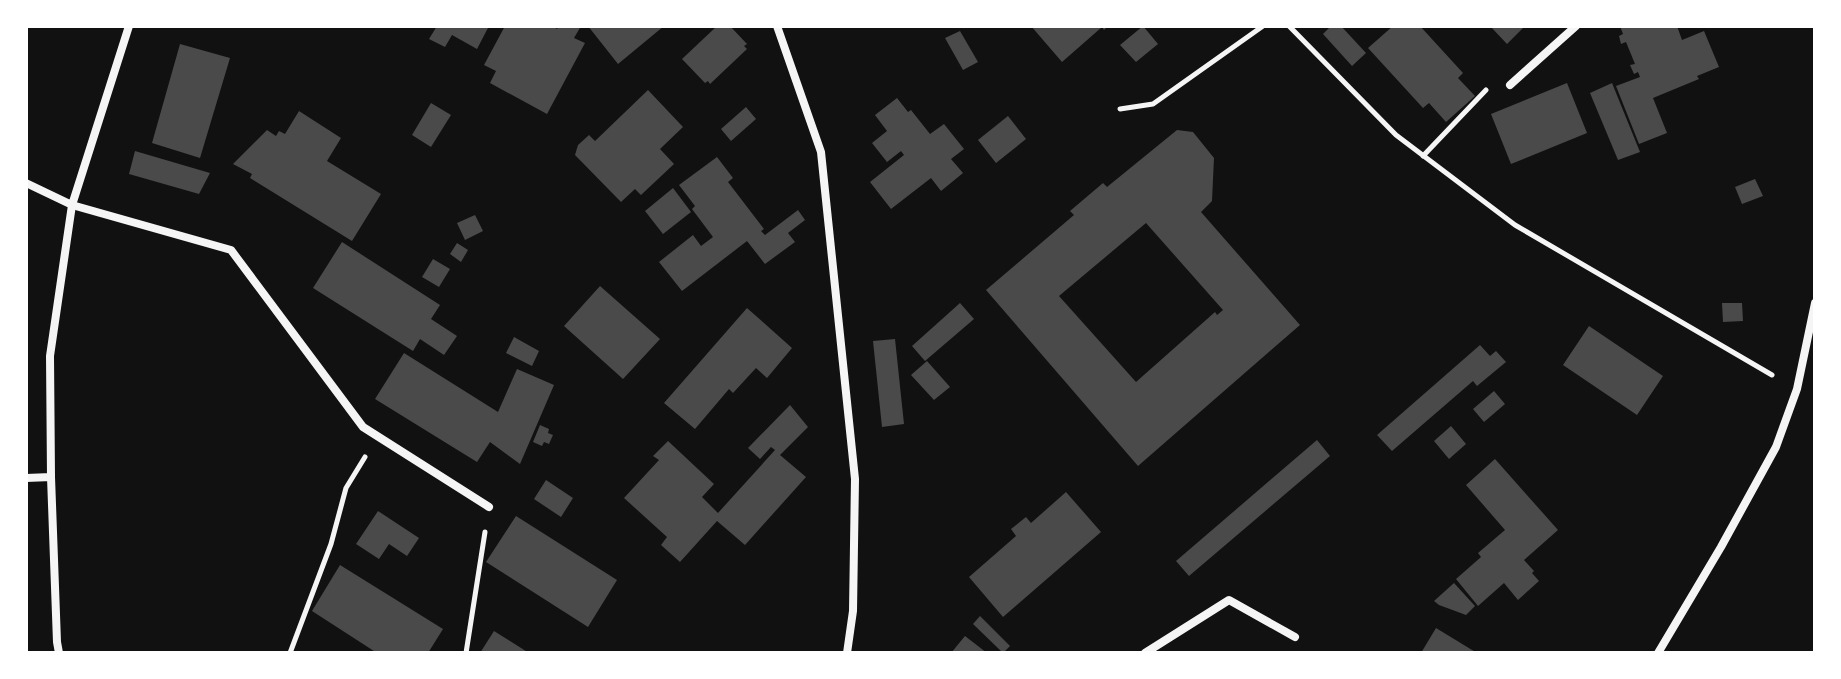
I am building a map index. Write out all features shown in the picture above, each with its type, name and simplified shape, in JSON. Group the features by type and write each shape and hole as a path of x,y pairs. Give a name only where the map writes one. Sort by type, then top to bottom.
{"street":[{"path":"59,653 51,477 50,356 72,205 129,26"},
{"path":"777,26 821,152 855,479 853,611 847,653"},
{"path":"1510,85 1576,26"},
{"path":"26,183 72,205 231,250 363,427 489,507"},
{"path":"1658,653 1776,447 1797,389 1815,303"},
{"path":"26,478 51,477"},
{"path":"1145,653 1229,600 1295,637"}],"path":[{"path":"1120,109 1153,104 1263,26"},
{"path":"1289,26 1396,135 1515,225 1797,389"},
{"path":"1423,156 1492,85 1510,85"},
{"path":"290,653 331,544 346,488 378,437"},
{"path":"466,653 489,507"}],"building":[{"path":"437,26 489,26 477,49 452,35 445,47 429,39"},
{"path":"505,26 553,26 557,29 559,26 581,26 574,38 585,43 547,114 490,83 496,71 484,65"},
{"path":"588,26 664,26 618,64"},
{"path":"717,26 730,26 747,44 744,46 747,49 710,84 708,81 705,83 682,59"},
{"path":"1031,26 1108,26 1104,30 1102,27 1062,62"},
{"path":"1143,26 1158,44 1136,62 1120,45"},
{"path":"1331,26 1341,26 1366,53 1352,66 1323,34"},
{"path":"1393,26 1420,26 1463,73 1458,78 1475,96 1446,122 1429,103 1423,108 1368,48"},
{"path":"1490,26 1525,26 1507,44"},
{"path":"1620,26 1677,26 1682,40 1704,31 1719,67 1653,98 1667,133 1639,144 1616,86 1640,77 1638,72 1634,74 1630,65 1635,64 1626,42 1621,44 1619,36 1623,34"},
{"path":"960,31 978,62 963,70 945,38"},
{"path":"180,44 230,58 200,158 152,143"},
{"path":"1567,83 1587,133 1511,164 1491,114"},
{"path":"1612,83 1640,152 1618,160 1590,93"},
{"path":"648,90 683,127 660,149 674,164 641,195 635,189 621,202 575,155 578,145 589,135 595,141"},
{"path":"897,98 930,134 944,124 964,149 951,159 963,173 941,191 931,178 891,209 870,182 904,155 901,151 887,162 872,143 887,131 875,115"},
{"path":"431,103 451,115 431,147 412,135"},
{"path":"746,107 756,119 731,141 721,129"},
{"path":"299,111 341,138 327,161 381,194 352,241 250,178 252,174 233,164 267,130 276,136 279,131 285,134"},
{"path":"1008,116 1026,139 996,163 978,140"},
{"path":"1177,130 1193,132 1214,158 1212,201 1201,212 1300,325 1138,466 986,290 1074,215 1070,211 1103,183 1107,187","holes":["1146,223 1223,310 1217,315 1215,312 1136,382 1059,296"]},
{"path":"135,151 210,173 199,194 129,174"},
{"path":"717,157 733,178 728,182 764,229 761,231 765,235 798,210 805,220 788,233 795,242 765,264 747,241 682,291 659,262 693,235 701,246 713,237 679,185"},
{"path":"1755,179 1763,196 1742,204 1735,187"},
{"path":"673,188 691,212 663,234 645,211"},
{"path":"475,215 483,231 465,240 457,223"},
{"path":"342,242 440,305 431,319 457,336 444,355 420,339 413,351 313,288"},
{"path":"457,243 468,250 461,262 450,254"},
{"path":"433,259 450,269 439,287 422,277"},
{"path":"600,286 660,339 623,379 564,326"},
{"path":"960,303 974,319 925,361 912,346"},
{"path":"1722,303 1742,303 1743,321 1723,322"},
{"path":"747,308 792,348 767,378 756,368 733,393 729,389 695,429 664,403"},
{"path":"1589,326 1663,376 1637,415 1563,365"},
{"path":"514,337 539,351 532,366 506,353"},
{"path":"895,339 904,424 882,427 873,341"},
{"path":"1480,345 1490,356 1496,351 1506,362 1477,386 1473,381 1392,451 1377,435"},
{"path":"404,353 498,412 517,369 554,385 520,464 490,442 477,462 375,399"},
{"path":"927,361 950,387 934,400 911,375"},
{"path":"1494,391 1505,404 1484,422 1473,409"},
{"path":"790,405 808,427 780,455 806,477 745,545 717,521 680,562 661,545 667,537 624,498 659,460 653,456 668,441 714,484 702,497 718,513 775,450 771,447 760,459 748,448"},
{"path":"540,425 553,435 549,444 544,442 542,446 533,442"},
{"path":"1451,426 1466,444 1449,459 1434,441"},
{"path":"1317,440 1330,456 1189,576 1176,561"},
{"path":"1495,459 1558,530 1524,560 1539,581 1518,600 1504,583 1478,606 1456,579 1481,557 1478,553 1505,530 1466,485"},
{"path":"546,480 573,498 561,517 534,499"},
{"path":"1066,492 1101,532 1003,617 969,577 1016,536 1011,529 1026,517 1031,523"},
{"path":"378,511 419,538 407,556 389,544 379,559 356,544"},
{"path":"516,516 617,580 588,627 486,562"},
{"path":"340,565 443,629 428,653 377,653 312,611"},
{"path":"1454,583 1475,606 1466,615 1434,601"},
{"path":"980,616 1010,646 1003,653 973,624"},
{"path":"1436,628 1477,653 1421,653"},
{"path":"494,631 529,653 480,653"},
{"path":"965,636 987,653 951,653"}]}
